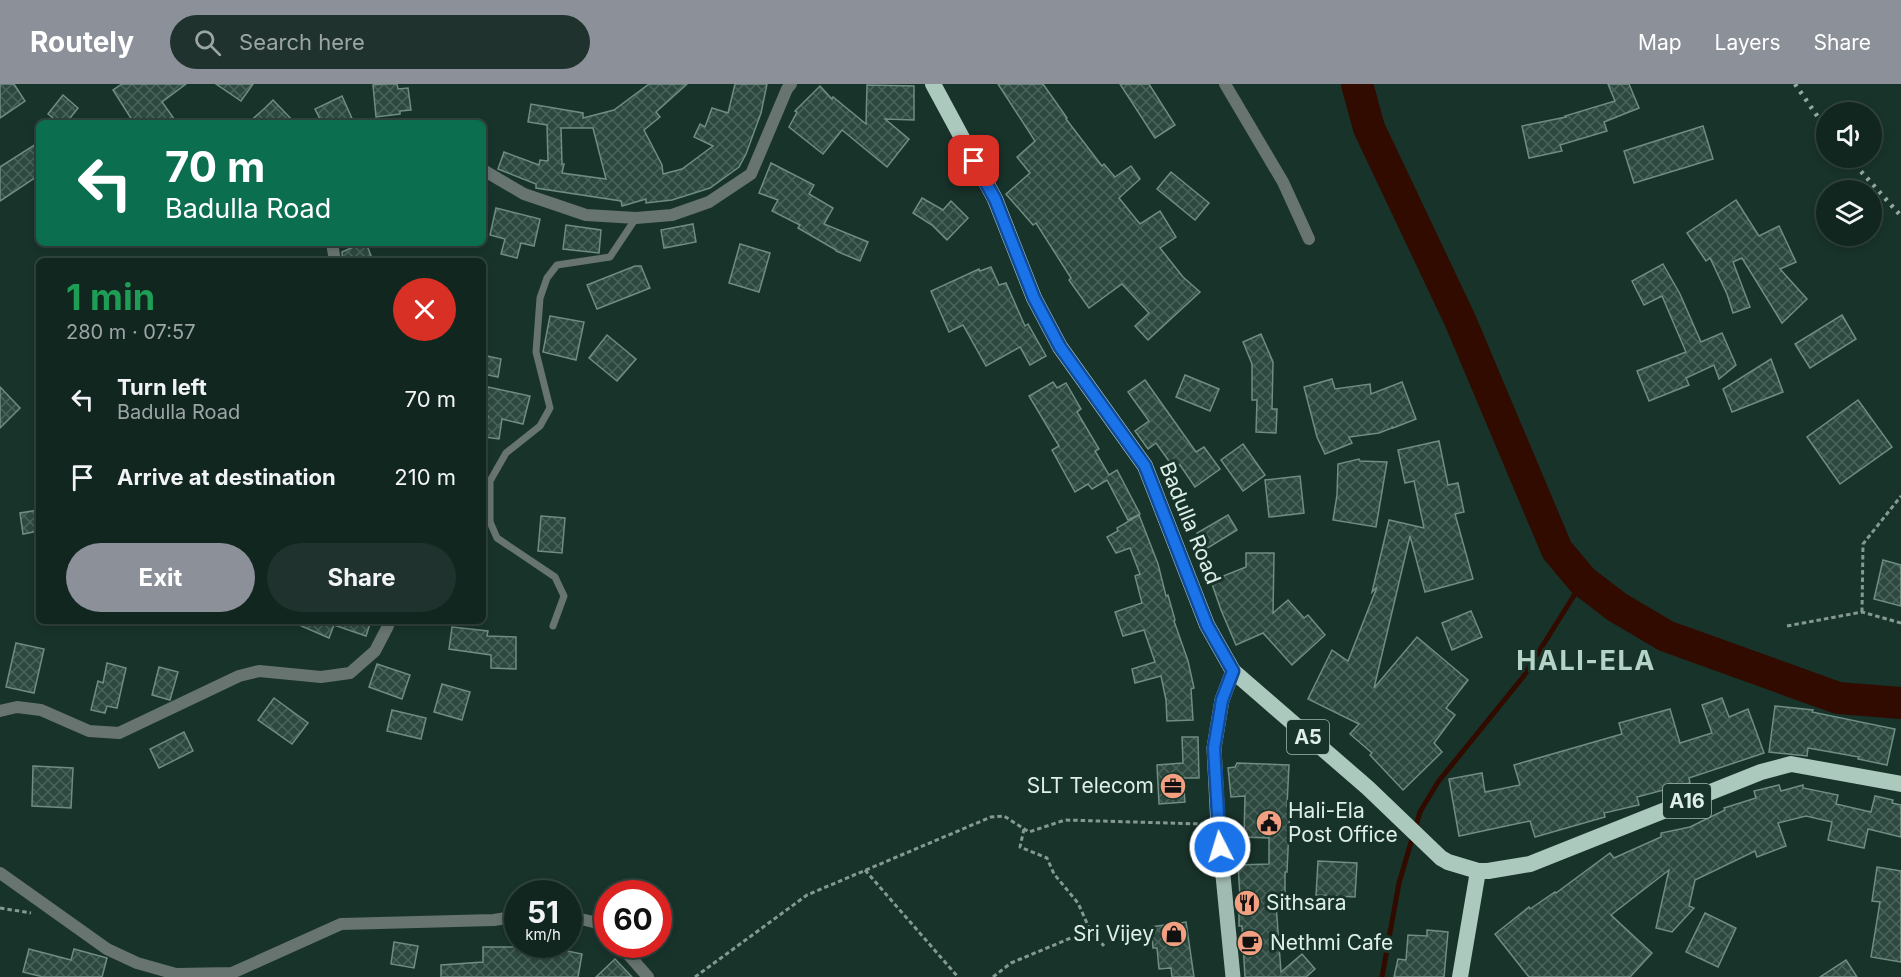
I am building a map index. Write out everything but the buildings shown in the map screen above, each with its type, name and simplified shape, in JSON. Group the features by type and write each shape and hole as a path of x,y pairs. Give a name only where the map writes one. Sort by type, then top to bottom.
{"highway":[{"name":"Badulla Road","path":"933,84 995,199 1034,298 1060,347 1145,466 1207,625 1233,671 1383,803 1441,858 1478,871"},
{"name":"A16","path":"1478,871 1488,872 1530,864 1761,772 1791,764 1901,784"},
{"path":"1460,977 1478,871"}],"main road":[{"path":"1233,671 1222,700 1214,748 1218,825 1233,977"}],"street":[{"path":"486,172 524,194 586,215 636,218 672,215 709,202 751,174 791,84"},
{"path":"1225,84 1283,182 1309,239"},
{"path":"0,711 17,707 41,710 89,731 119,733 239,676 259,671 321,677 350,673 375,651 388,624"},
{"path":"0,873 107,949 137,963 176,975 232,973 341,924 504,918"},
{"path":"631,958 648,977"}],"lane":[{"path":"553,626 564,596 555,577 497,538 490,522 490,481 506,453 540,426 550,408 536,352 540,298 547,278 557,265 610,257 636,218"}],"path":[{"path":"1862,612 1863,544 1901,495"},
{"path":"1787,626 1862,612 1901,623"},
{"path":"695,977 807,895 991,816 1004,816 1029,832 1065,820 1218,825"},
{"path":"1024,829 1020,847 1047,858 1054,874 1078,903 1090,930 1104,946"},
{"path":"865,870 957,977"},
{"path":"993,977 1011,963 1090,930"}],"waterway":[{"path":"1357,84 1369,128 1460,320 1557,550 1583,581 1617,607 1666,636 1838,698 1901,703"},
{"path":"1382,977 1399,883 1420,812 1438,782 1523,677 1583,581"}],"railway":[{"path":"1795,84 1816,114"},
{"path":"1858,168 1901,216"}],"place":[{"name":"SLT Telecom","path":"1173,786"},
{"name":"Hali-Ela Post Office","path":"1269,823"},
{"name":"Sithsara","path":"1247,903"},
{"name":"Sri Vijey","path":"1174,934"},
{"name":"Nethmi Cafe","path":"1250,943"}],"district":[{"name":"HALI-ELA","path":"1586,661"}],"route":[{"path":"974,161 995,199 1034,298 1060,347 1145,466 1207,625 1233,671 1222,700 1214,748 1220,847"}]}
